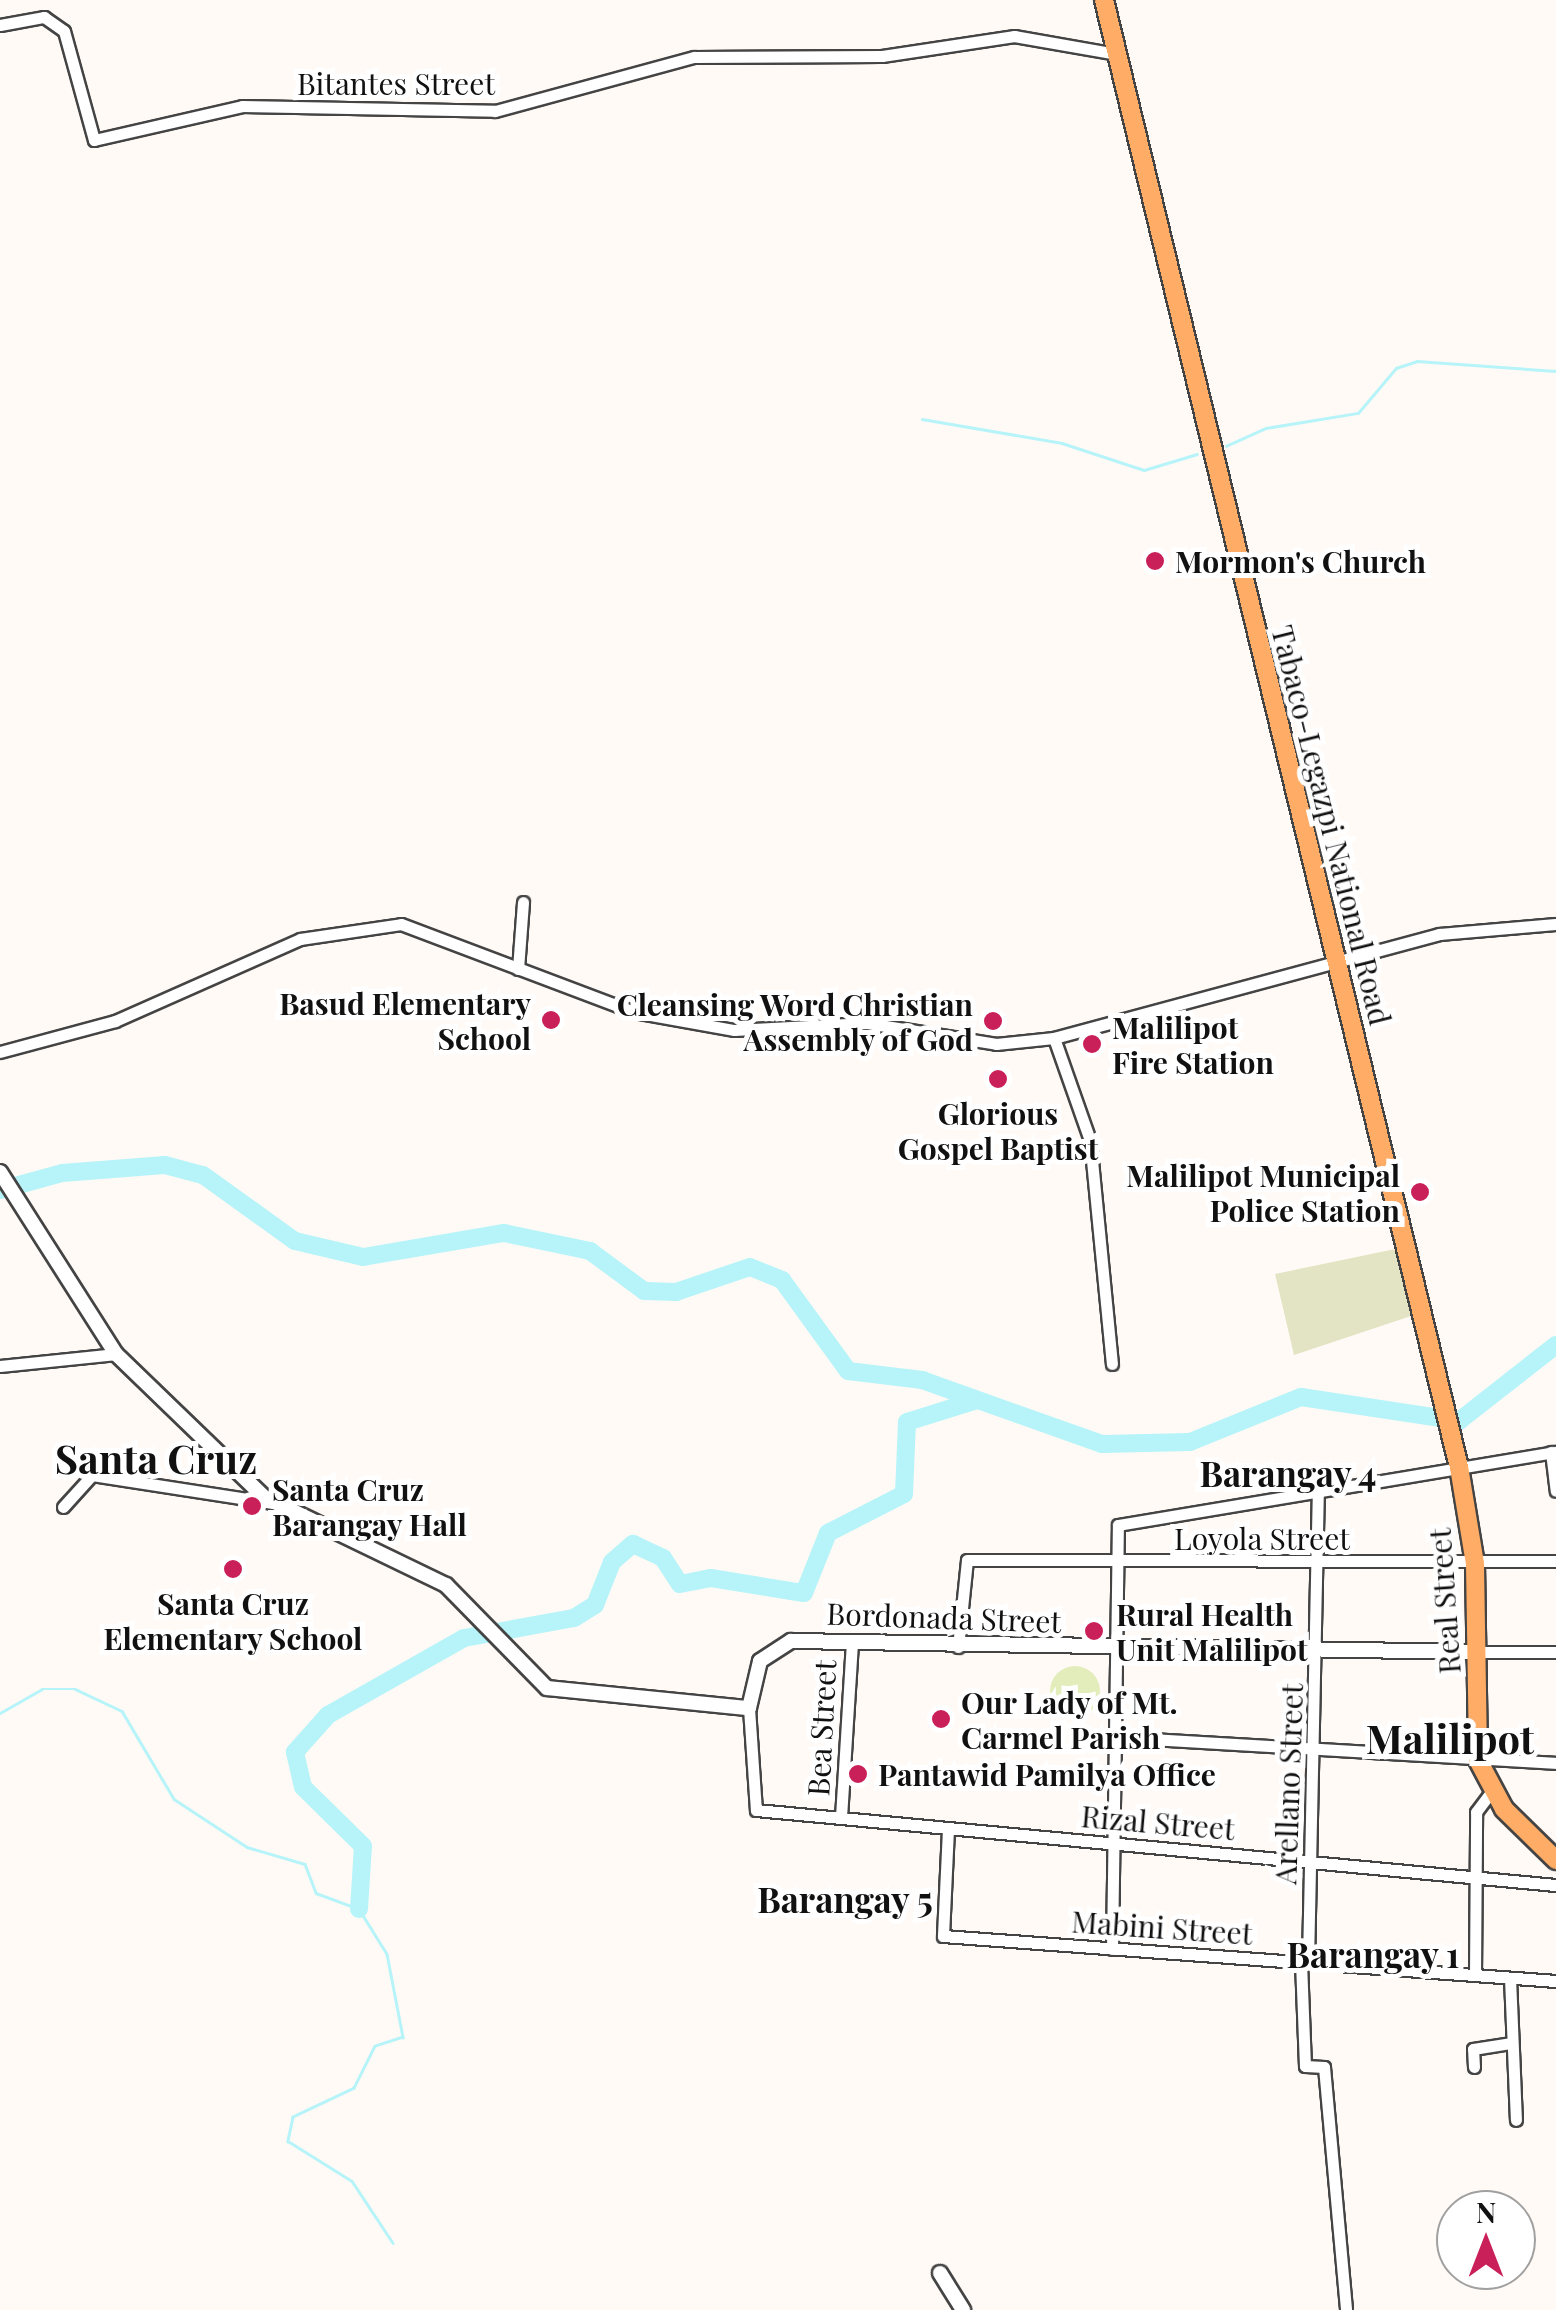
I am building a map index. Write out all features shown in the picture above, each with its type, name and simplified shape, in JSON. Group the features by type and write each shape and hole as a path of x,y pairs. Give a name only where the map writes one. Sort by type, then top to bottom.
{"main road":[{"name":"Tabaco-Legazpi National Road","path":"1104,0 1450,1430"},
{"name":"Real Street","path":"1450,1430 1474,1564 1478,1760 1491,1792 1556,1860"}],"street":[{"name":"Bitantes Street","path":"0,25 44,17 64,31 94,140 242,106 495,111 694,57 882,56 1014,36 1117,54"},
{"path":"518,969 523,902"},
{"path":"0,1052 115,1021 328,931 416,926 610,1006 734,1030 856,1022 996,1044 1054,1038 1336,956 1439,934 1556,924"},
{"path":"1054,1038 1090,1140 1112,1364"},
{"path":"0,1172 116,1354 273,1503"},
{"path":"0,1366 116,1354"},
{"path":"1112,1949 1118,1525 1318,1488 1554,1452 1556,1491"},
{"path":"63,1507 92,1475 273,1503 422,1570 486,1626 529,1674 572,1695 749,1708"},
{"name":"Arellano Street","path":"1318,1488 1305,2066 1324,2067 1346,2310"},
{"name":"Loyola Street","path":"958,1647 967,1560 1318,1564 1556,1561"},
{"name":"Bordonada Street","path":"749,1708 770,1649 852,1641 1119,1650 1477,1652"},
{"name":"Bea Street","path":"841,1817 852,1641"},
{"path":"1477,1652 1556,1652"},
{"name":"Rizal Street","path":"749,1708 756,1810 1556,1885"},
{"path":"1118,1736 1556,1764"},
{"path":"1475,1975 1476,1812 1491,1792"},
{"name":"Mabini Street","path":"948,1829 944,1936 1556,1981"},
{"path":"1510,1978 1509,2043 1516,2120"},
{"path":"1474,2067 1472,2049 1509,2043"},
{"path":"940,2273 962,2310"}],"green space":[{"path":"1400,1248 1417,1314 1294,1355 1275,1274"},
{"path":"1075,1666 1093,1673 1100,1691 1093,1709 1075,1716 1057,1709 1050,1691 1057,1673"}],"waterway":[{"path":"1226,446 1266,428 1358,413 1396,368 1417,361 1556,371"},
{"path":"922,419 1062,443 1144,470 1197,454"},
{"path":"0,1190 62,1173 165,1165 203,1175 295,1241 363,1257 504,1233 590,1251 644,1291 676,1292 750,1267 782,1280 848,1371 922,1380 1102,1444 1190,1442 1301,1397 1459,1421 1556,1345"},
{"path":"359,1909 363,1846 303,1787 295,1752 328,1715 464,1638 574,1618 595,1605 612,1562 633,1544 663,1558 680,1584 711,1578 804,1593 828,1533 904,1494 907,1422 977,1400"},
{"path":"0,1713 42,1689 75,1689 122,1711 174,1799 247,1847 305,1864 316,1893 359,1909 387,1954 403,2037 375,2046 354,2088 293,2117 288,2141 352,2181 393,2243"}],"place":[{"name":"Mormon's Church","path":"1155,561"},
{"name":"Basud Elementary School","path":"551,1020"},
{"name":"Cleansing Word Christian Assembly of God","path":"993,1021"},
{"name":"Malilipot Fire Station","path":"1092,1044"},
{"name":"Glorious Gospel Baptist","path":"998,1079"},
{"name":"Malilipot Municipal Police Station","path":"1420,1192"},
{"name":"Santa Cruz Barangay Hall","path":"252,1506"},
{"name":"Santa Cruz Elementary School","path":"233,1569"},
{"name":"Rural Health Unit Malilipot","path":"1094,1631"},
{"name":"Our Lady of Mt. Carmel Parish","path":"941,1719"},
{"name":"Pantawid Pamilya Office","path":"858,1774"}],"district":[{"name":"Santa Cruz","path":"156,1458"},
{"name":"Barangay 4","path":"1288,1473"},
{"name":"Malilipot","path":"1450,1738"},
{"name":"Barangay 5","path":"845,1899"},
{"name":"Barangay 1","path":"1373,1954"}]}
